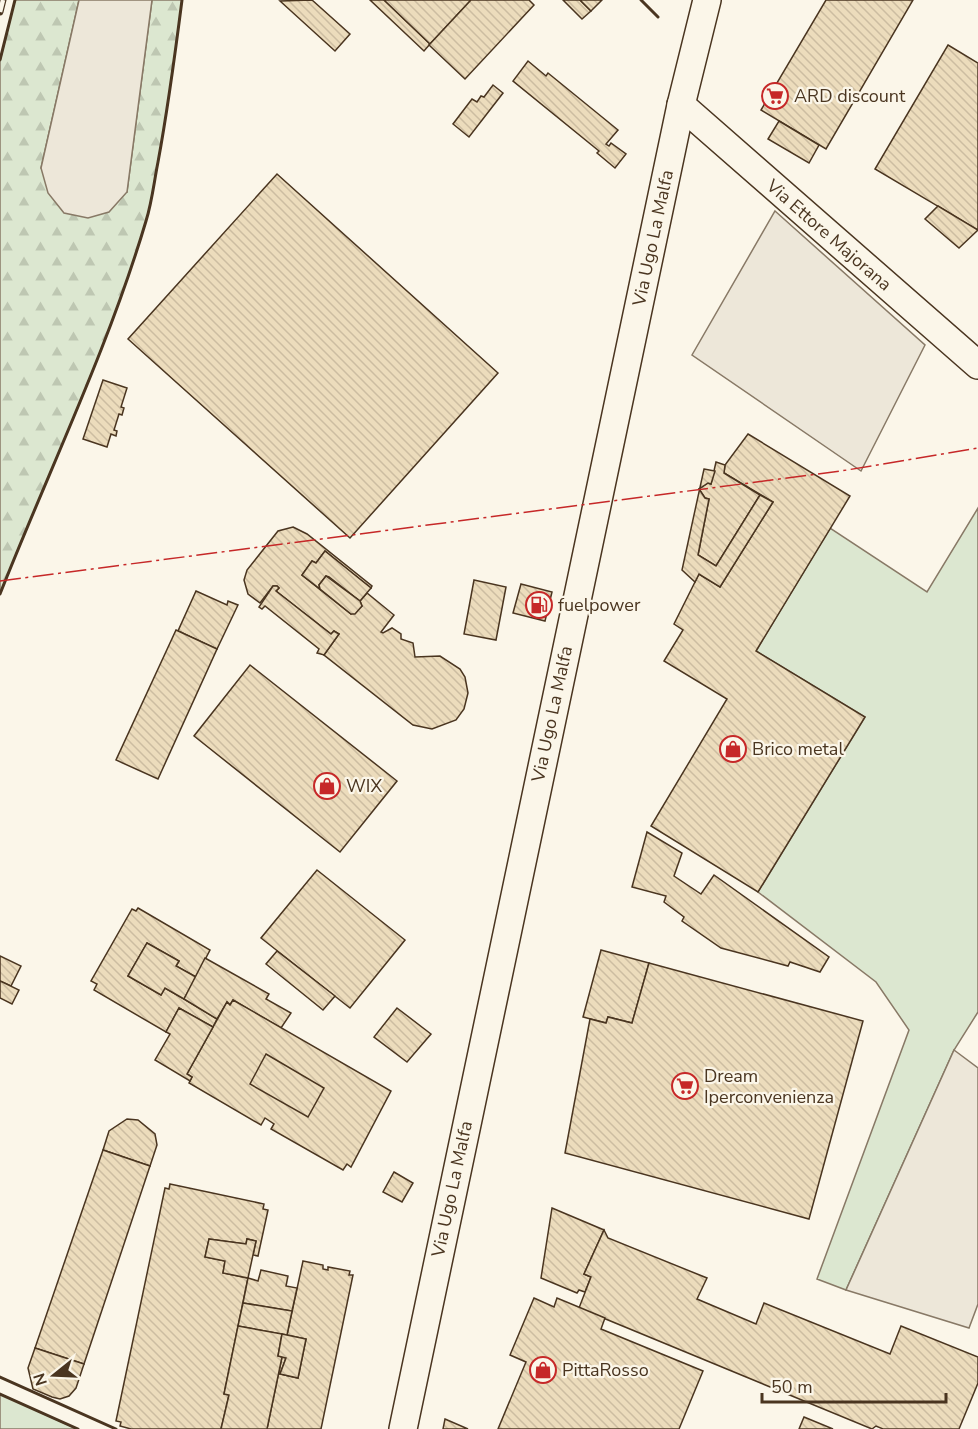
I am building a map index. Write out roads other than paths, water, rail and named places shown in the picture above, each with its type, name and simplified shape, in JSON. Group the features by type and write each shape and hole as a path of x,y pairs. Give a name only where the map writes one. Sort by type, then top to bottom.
{"street":[{"name":"Via Ugo La Malfa","path":"403,1429 681,105 707,0"},
{"name":"Via Ettore Majorana","path":"681,105 978,365"}],"railway":[{"path":"0,12 3,0"}],"place":[{"name":"ARD discount","path":"775,96"},
{"name":"fuelpower","path":"539,605"},
{"name":"Brico metal","path":"733,749"},
{"name":"WIX","path":"327,786"},
{"name":"Dream Iperconvenienza","path":"685,1086"},
{"name":"PittaRosso","path":"543,1370"}]}
